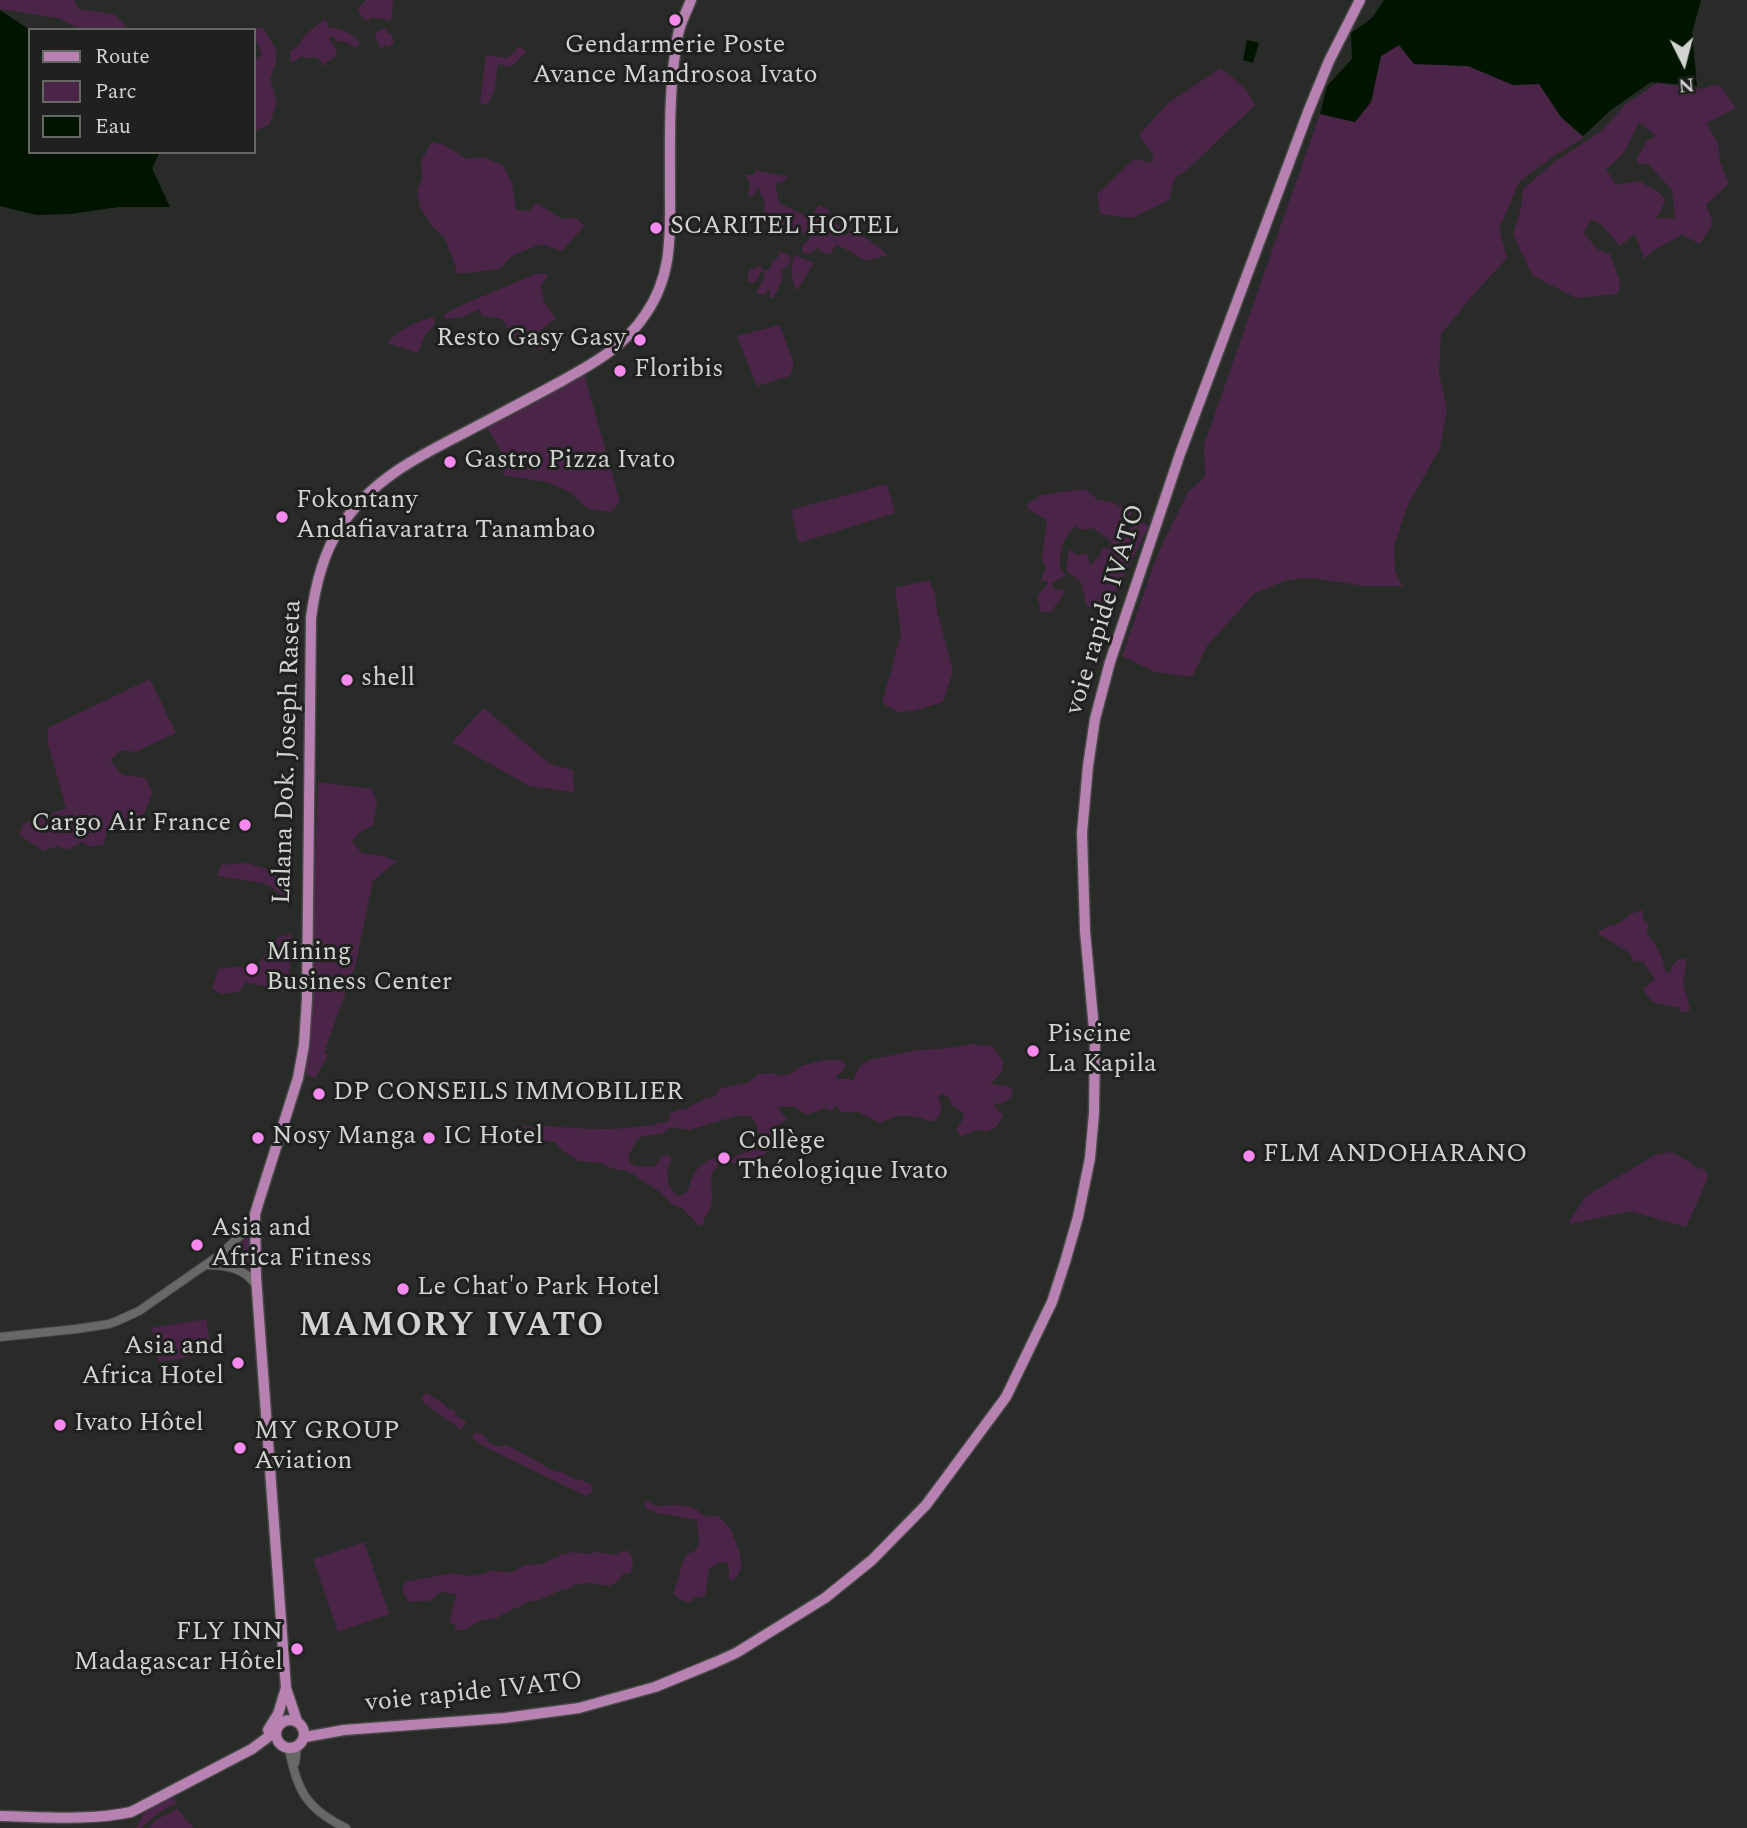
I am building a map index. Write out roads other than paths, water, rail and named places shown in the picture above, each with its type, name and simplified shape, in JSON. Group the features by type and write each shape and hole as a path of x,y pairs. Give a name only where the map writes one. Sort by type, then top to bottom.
{"main road":[{"name":"Lalana Dok. Joseph Raseta","path":"286,1688 257,1288 255,1214 298,1078 304,1045 307,999 311,618 317,584 327,551 340,527 380,482 412,460 603,358 644,316 665,276 670,246 670,120 673,70 678,34 691,0"},
{"name":"voie rapide IVATO","path":"344,1730 505,1718 579,1708 655,1687 736,1653 825,1598 872,1560 926,1505 1006,1397 1052,1302 1075,1228 1090,1158 1095,1040 1085,931 1082,833 1091,741 1110,662 1180,454 1308,112 1329,61 1360,0"},
{"path":"252,1749 302,1743 305,1730 299,1723 286,1688"},
{"path":"286,1688 276,1737 288,1746"},
{"path":"252,1749 272,1725 286,1688"},
{"path":"0,1816 65,1818 113,1816 131,1812 252,1749 284,1721 344,1730"},
{"path":"305,1737 344,1730"}],"street":[{"path":"0,1337 109,1324 139,1311 221,1254 244,1232 255,1214"},
{"path":"207,1265 236,1269 249,1276 257,1288"},
{"path":"288,1746 301,1792 332,1822 346,1828"}],"water":[{"path":"1384,0 1701,0 1692,33 1697,86 1651,82 1611,110 1583,136 1561,117 1539,84 1513,85 1468,66 1414,64 1399,45 1381,56 1371,102 1355,122 1320,114 1327,86 1352,59 1351,33 1372,18"},
{"path":"0,10 28,29 28,154 159,154 152,168 170,207 119,207 70,214 36,215 0,206"},
{"path":"1247,40 1259,43 1253,63 1243,60"}],"place":[{"name":"Gendarmerie Poste Avance Mandrosoa Ivato","path":"675,20"},
{"name":"SCARITEL HOTEL","path":"656,228"},
{"name":"Resto Gasy Gasy","path":"640,340"},
{"name":"Floribis","path":"620,371"},
{"name":"Gastro Pizza Ivato","path":"450,462"},
{"name":"Fokontany Andafiavaratra Tanambao","path":"282,517"},
{"name":"shell","path":"347,680"},
{"name":"Cargo Air France","path":"245,825"},
{"name":"Mining Business Center","path":"252,969"},
{"name":"Piscine La Kapila","path":"1033,1051"},
{"name":"DP CONSEILS IMMOBILIER","path":"319,1094"},
{"name":"Nosy Manga","path":"258,1138"},
{"name":"IC Hotel","path":"429,1138"},
{"name":"FLM ANDOHARANO","path":"1249,1156"},
{"name":"Collège Théologique Ivato","path":"724,1158"},
{"name":"Asia and Africa Fitness","path":"197,1245"},
{"name":"Le Chat'o Park Hotel","path":"403,1289"},
{"name":"Asia and Africa Hotel","path":"238,1363"},
{"name":"Ivato Hôtel","path":"60,1425"},
{"name":"MY GROUP Aviation","path":"240,1448"},
{"name":"FLY INN Madagascar Hôtel","path":"297,1649"}],"district":[{"name":"MAMORY IVATO","path":"452,1329"}]}
